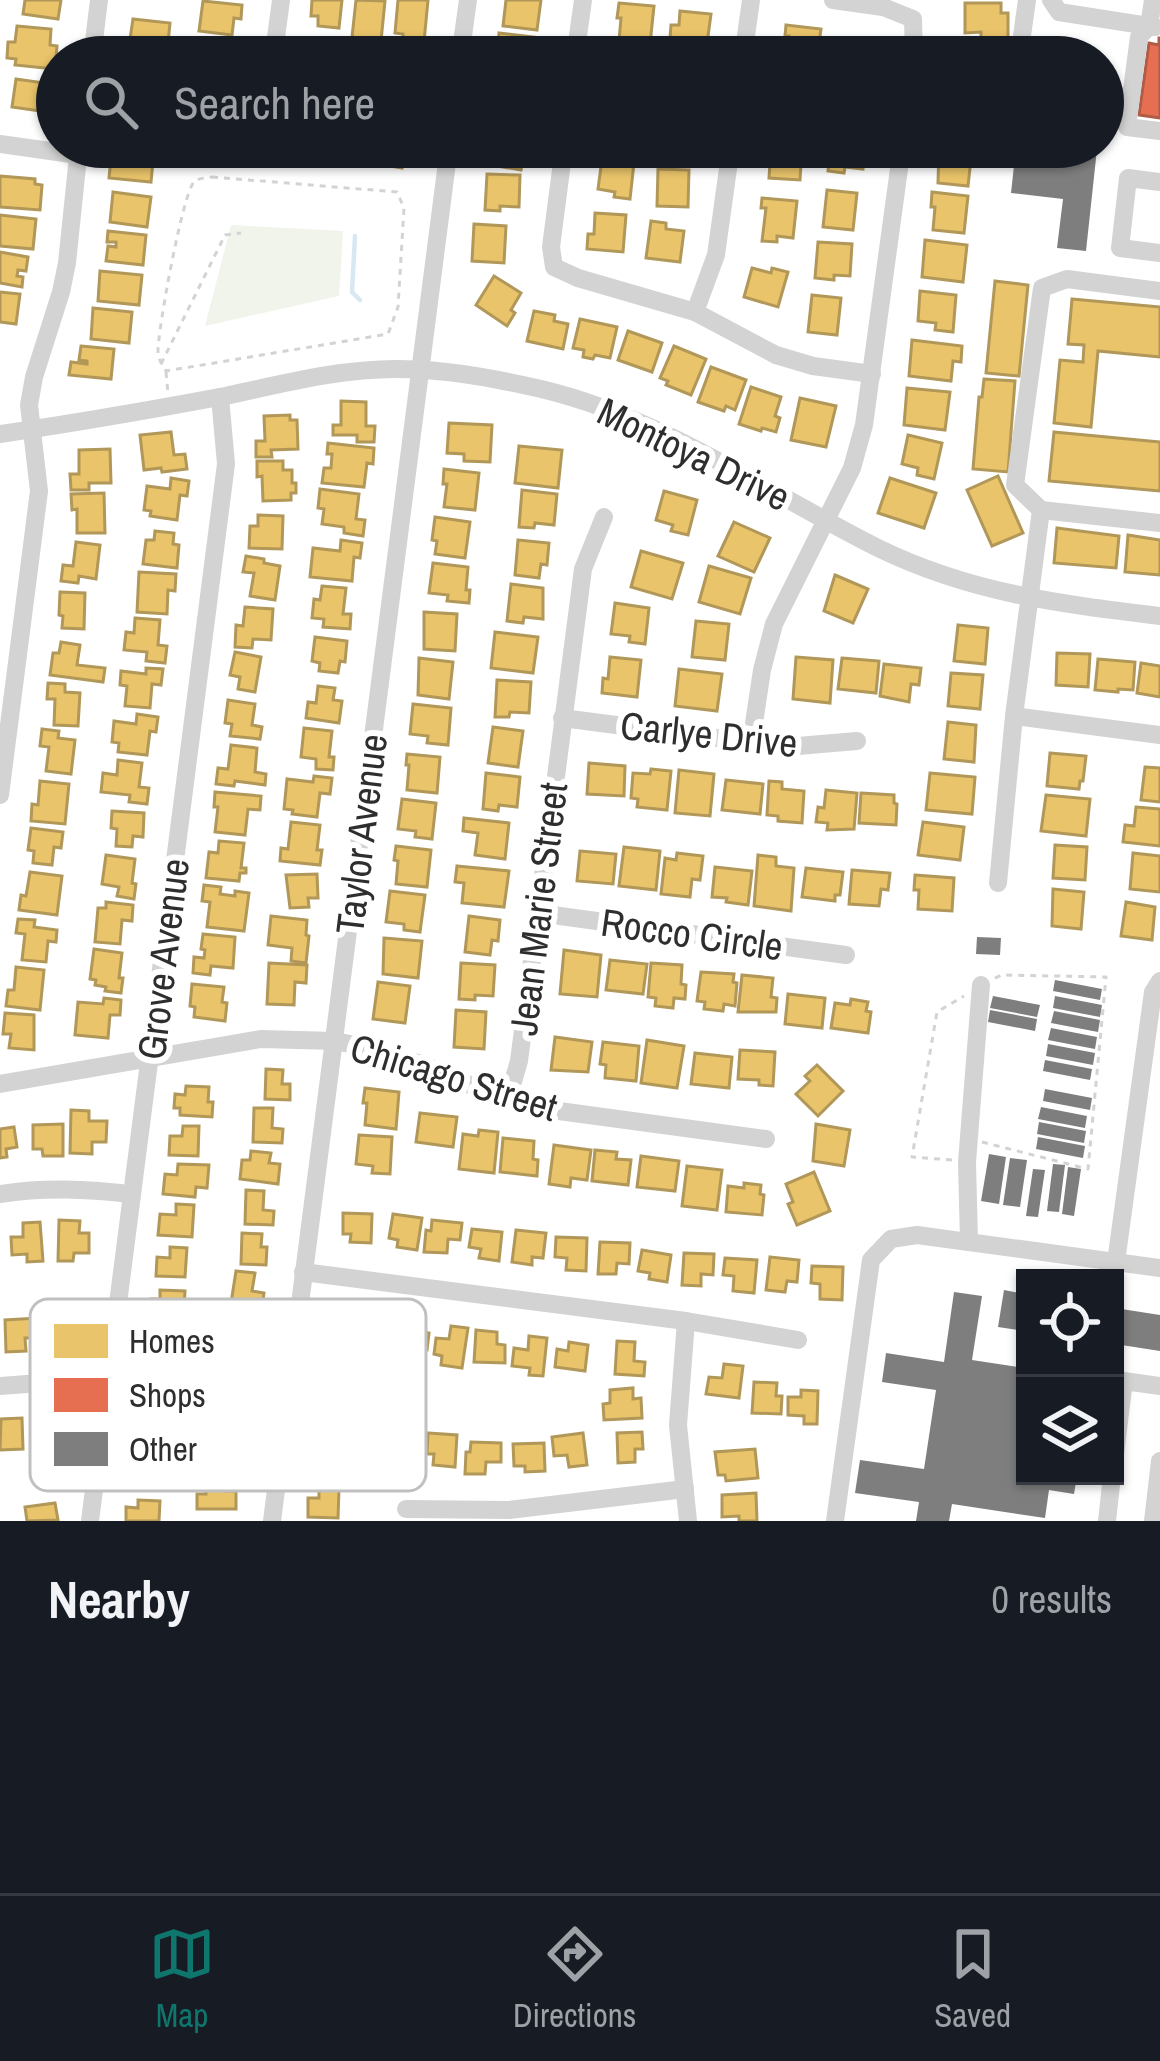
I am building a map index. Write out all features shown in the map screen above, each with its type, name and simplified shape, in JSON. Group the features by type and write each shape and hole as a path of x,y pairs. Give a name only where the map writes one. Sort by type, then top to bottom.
{"street":[{"path":"95,36 99,0"},
{"path":"276,36 281,0"},
{"path":"463,36 468,0"},
{"path":"578,36 583,0"},
{"path":"746,36 751,0"},
{"path":"833,0 883,7 913,19 913,36"},
{"path":"1022,36 1027,0"},
{"path":"1118,22 1120,0"},
{"path":"1153,0 1155,27"},
{"path":"1055,6 1155,27"},
{"path":"1155,27 1138,37 1127,127 1160,131"},
{"path":"0,144 36,147"},
{"path":"0,794 39,491 29,405 62,292 77,168"},
{"name":"Taylor Avenue","path":"300,1299 446,168"},
{"path":"561,168 551,247 554,267 695,312 776,355 872,374"},
{"path":"695,312 716,255 728,168"},
{"path":"751,743 761,670 774,624 852,468 864,425 899,168"},
{"path":"1160,182 1128,178 1120,248 1160,253"},
{"path":"1160,291 1067,279 1042,288 1015,485 1040,510 1160,523"},
{"name":"Montoya Drive","path":"0,434 333,374 420,370 524,385 598,404 664,431 879,548 930,570 1031,600 1160,616"},
{"name":"Grove Avenue","path":"118,1299 226,464 220,397"},
{"path":"998,883 1040,510"},
{"name":"Jean Marie Street","path":"508,1100 519,1061 583,568 604,517"},
{"path":"1014,716 1160,735"},
{"name":"Carlye Drive","path":"562,718 786,747 857,741"},
{"name":"Rocco Circle","path":"538,913 846,955"},
{"path":"1117,1262 1153,992 1160,981"},
{"path":"969,1242 968,1139 981,985"},
{"name":"Chicago Street","path":"0,1084 262,1039 335,1041 421,1064 508,1100 559,1112 766,1138"},
{"path":"0,1194 34,1188 130,1194"},
{"path":"835,1521 871,1260 891,1239 916,1235 1160,1266"},
{"path":"303,1272 798,1340"},
{"path":"686,1321 678,1425 688,1521"},
{"path":"1124,1381 1160,1386"},
{"path":"0,1386 30,1384"},
{"path":"1153,1521 1160,1461"},
{"path":"1106,1521 1111,1485"},
{"path":"406,1508 508,1510 685,1489"},
{"name":"Grove Avenue","path":"89,1521 93,1491"},
{"name":"Taylor Avenue","path":"272,1521 276,1491"}],"path":[{"path":"166,371 388,334 398,307 404,208 397,191 212,177 190,185 164,304 158,356 166,371 169,405"},
{"path":"161,364 225,235 241,233"},
{"path":"967,1162 912,1156 937,1012 1002,975 1106,977 1088,1168 968,1139"}],"shaded area":[{"path":"231,225 343,231 339,296 205,326"}],"building: Homes":[{"path":"25,0 61,0 58,19 23,14"},
{"path":"312,0 342,0 339,28 318,26 318,16 311,16"},
{"path":"356,0 385,1 382,36 352,36"},
{"path":"398,0 428,0 425,36 395,33"},
{"path":"506,0 541,0 537,30 503,26"},
{"path":"203,1 242,5 232,35 199,31"},
{"path":"619,3 654,6 651,36 619,36 621,18 617,18"},
{"path":"965,3 1001,3 1001,13 1008,13 1008,36 965,33"},
{"path":"680,11 711,14 708,36 670,36 671,25 679,25"},
{"path":"133,19 170,23 169,36 130,36"},
{"path":"786,25 821,29 820,36 785,36"},
{"path":"17,26 51,29 51,36 36,36 36,67 15,65 16,59 7,58 8,42 15,42"},
{"path":"16,79 36,82 36,110 12,107"},
{"path":"110,168 152,168 151,182 109,178"},
{"path":"601,168 633,168 630,199 598,189"},
{"path":"770,168 801,168 800,180 769,178"},
{"path":"938,168 970,168 968,186 938,183"},
{"path":"658,169 689,170 688,207 657,206"},
{"path":"487,174 520,175 519,207 485,210"},
{"path":"0,176 35,179 35,184 42,185 40,210 0,207"},
{"path":"827,190 857,193 853,230 823,227"},
{"path":"113,192 151,197 147,227 110,222"},
{"path":"932,192 968,196 964,233 933,230"},
{"path":"762,198 797,201 793,238 762,241 766,208 761,208"},
{"path":"595,213 626,215 623,252 587,249"},
{"path":"0,215 36,219 33,249 0,246"},
{"path":"651,221 684,231 680,262 646,258"},
{"path":"474,224 506,226 504,263 472,261"},
{"path":"108,231 146,235 143,265 106,261 108,246 116,247 116,242 107,242"},
{"path":"925,240 967,245 963,282 922,277"},
{"path":"818,242 852,244 850,276 815,278"},
{"path":"0,252 28,257 26,271 18,270 22,287 0,283"},
{"path":"752,268 788,272 778,307 744,297"},
{"path":"100,271 142,275 139,305 98,301"},
{"path":"494,276 521,293 507,326 476,305"},
{"path":"995,281 1028,285 1019,376 986,373"},
{"path":"920,291 956,295 953,332 918,321"},
{"path":"0,292 20,294 16,324 0,322"},
{"path":"812,295 841,298 837,335 808,332"},
{"path":"1072,299 1160,307 1160,357 1098,351 1091,427 1054,423 1060,360 1083,362 1084,345 1068,344"},
{"path":"93,308 132,312 129,343 91,339"},
{"path":"534,311 555,315 554,321 568,324 563,349 527,341"},
{"path":"580,319 617,327 610,358 583,357 584,350 573,348"},
{"path":"628,331 662,343 652,372 618,360"},
{"path":"912,340 962,346 961,362 953,361 951,381 909,376"},
{"path":"81,346 114,349 111,379 69,375 71,362 87,364 79,360"},
{"path":"674,346 706,359 691,395 660,378"},
{"path":"711,367 746,380 735,410 698,402"},
{"path":"984,379 1015,381 1008,472 973,469"},
{"path":"751,387 781,397 776,432 739,424"},
{"path":"907,388 950,392 945,430 904,425"},
{"path":"800,398 836,406 826,447 791,440"},
{"path":"341,401 366,402 366,426 375,426 374,442 357,442 357,435 333,435 333,425 341,425"},
{"path":"290,415 290,420 297,420 298,449 271,450 272,457 256,457 256,441 265,441 264,416"},
{"path":"449,423 492,425 490,462 464,461 464,454 447,453"},
{"path":"171,432 174,455 185,454 187,469 144,470 140,435"},
{"path":"1054,432 1160,442 1160,491 1049,481"},
{"path":"908,435 942,443 934,479 902,464"},
{"path":"328,443 374,448 364,487 322,483 324,468 331,468"},
{"path":"519,446 562,450 558,488 515,483"},
{"path":"110,449 111,483 89,483 89,490 71,490 70,474 79,474 79,450"},
{"path":"257,461 283,461 283,470 292,470 296,493 291,493 291,500 263,501"},
{"path":"444,469 479,473 475,510 444,507"},
{"path":"998,476 1023,533 992,546 967,490"},
{"path":"171,478 189,481 187,496 180,495 177,520 150,516 151,511 144,510 147,486 170,489"},
{"path":"890,478 936,493 924,528 878,513"},
{"path":"320,489 359,494 356,519 365,520 363,536 322,524"},
{"path":"522,490 557,494 554,525 519,527"},
{"path":"664,491 697,500 688,535 656,520"},
{"path":"104,493 105,533 77,533 77,509 72,510 71,494"},
{"path":"258,515 283,516 282,549 249,548 250,526 258,526"},
{"path":"435,517 470,522 465,558 435,554"},
{"path":"734,522 770,538 754,572 718,556"},
{"path":"1057,528 1119,536 1116,568 1054,563"},
{"path":"155,531 174,533 173,544 179,545 177,568 143,564 146,540 154,540"},
{"path":"1128,535 1160,540 1160,575 1125,572"},
{"path":"341,540 362,543 360,558 354,557 352,581 310,577 313,548 340,551"},
{"path":"518,540 549,543 547,565 541,564 539,578 515,575"},
{"path":"76,542 100,545 96,579 79,576 78,583 61,581 63,565 73,566"},
{"path":"641,551 683,563 672,599 631,587"},
{"path":"246,556 280,566 275,600 250,596 254,573 243,572"},
{"path":"433,563 468,567 469,603 429,593"},
{"path":"709,566 751,578 740,614 699,602"},
{"path":"139,572 176,574 175,591 168,590 167,614 137,612"},
{"path":"835,575 868,589 853,623 824,611"},
{"path":"511,584 543,588 543,619 507,621"},
{"path":"322,586 346,588 343,614 351,614 350,629 323,627 324,619 312,618 314,599 320,600"},
{"path":"60,592 85,593 84,629 62,628"},
{"path":"615,603 649,608 645,644 611,634"},
{"path":"245,607 273,609 271,640 253,639 252,648 235,647 236,625 243,626"},
{"path":"424,612 457,614 455,651 424,649"},
{"path":"135,618 160,620 158,645 167,646 165,663 146,661 147,652 124,650 126,632 134,633"},
{"path":"696,621 729,624 725,660 692,657"},
{"path":"958,625 988,628 985,664 954,661"},
{"path":"495,632 538,637 533,673 491,668"},
{"path":"315,637 347,641 345,662 340,661 338,673 319,671 320,663 312,661"},
{"path":"61,642 80,645 77,665 105,668 103,682 50,675 53,653 59,653"},
{"path":"235,652 261,657 255,692 238,689 240,677 230,675"},
{"path":"1057,653 1090,654 1088,687 1056,685"},
{"path":"610,657 641,660 637,697 602,693"},
{"path":"796,657 833,660 830,703 793,699"},
{"path":"419,658 453,662 449,699 418,695"},
{"path":"842,658 879,661 876,693 838,689"},
{"path":"1098,659 1135,662 1133,690 1095,690"},
{"path":"1141,663 1160,666 1160,697 1137,693"},
{"path":"884,664 921,668 919,685 911,684 909,702 880,696"},
{"path":"146,668 163,669 161,685 152,684 150,708 125,706 127,686 120,685 121,671 146,674"},
{"path":"679,669 722,674 717,711 675,706"},
{"path":"951,673 983,675 980,709 948,706"},
{"path":"497,680 531,682 529,713 495,717"},
{"path":"48,683 65,684 65,692 80,693 78,726 54,725 55,699 47,699"},
{"path":"318,686 335,688 333,700 342,701 339,723 306,718 308,702 316,703"},
{"path":"228,700 255,704 252,725 262,727 260,739 230,736 232,724 225,723"},
{"path":"413,704 451,708 448,745 427,743 428,736 410,734"},
{"path":"137,714 158,717 156,732 150,731 147,755 118,752 119,743 112,742 114,721 136,724"},
{"path":"948,722 976,725 974,762 944,759"},
{"path":"493,727 523,731 518,767 488,763"},
{"path":"304,728 332,731 329,757 334,757 333,770 316,769 316,759 301,757"},
{"path":"42,729 75,740 71,774 46,771 49,747 40,746"},
{"path":"231,745 257,748 255,772 266,774 265,785 216,784 218,768 228,769"},
{"path":"1050,753 1086,756 1079,789 1047,786"},
{"path":"407,754 440,757 437,793 407,790"},
{"path":"118,760 142,763 139,787 149,788 147,804 129,802 130,795 101,792 103,773 117,775"},
{"path":"589,763 625,766 624,796 587,794"},
{"path":"1145,767 1160,768 1160,802 1141,800"},
{"path":"651,769 671,771 667,810 637,807 638,799 631,798 633,773 650,774"},
{"path":"679,770 714,774 710,816 675,813"},
{"path":"486,773 520,777 517,807 483,809"},
{"path":"930,773 975,777 972,814 926,810"},
{"path":"314,776 332,778 330,794 320,793 317,817 284,809 287,779 313,782"},
{"path":"726,780 763,784 760,814 722,810"},
{"path":"40,781 69,784 65,824 31,821"},
{"path":"769,781 782,782 782,789 804,791 802,823 767,815"},
{"path":"826,790 857,793 854,829 827,830 828,823 816,822"},
{"path":"215,792 261,796 260,810 248,809 245,835 215,832"},
{"path":"861,793 894,795 896,825 859,823"},
{"path":"1046,795 1090,799 1086,836 1041,831"},
{"path":"402,799 436,803 432,839 398,829"},
{"path":"1136,807 1160,809 1160,846 1123,842 1125,825 1134,826"},
{"path":"112,811 144,813 143,837 133,836 132,847 116,846"},
{"path":"464,818 509,823 505,859 475,855 478,833 463,831"},
{"path":"291,822 320,825 320,865 280,861 281,848 288,849"},
{"path":"923,822 964,827 960,860 918,855"},
{"path":"31,828 63,832 61,848 54,847 52,865 33,863 34,851 28,850"},
{"path":"219,841 244,843 241,868 246,873 240,873 239,881 206,878 209,852 218,853"},
{"path":"1055,845 1087,847 1085,880 1053,878"},
{"path":"396,846 431,850 427,887 396,884"},
{"path":"624,847 660,851 656,890 619,886"},
{"path":"580,851 616,854 613,884 577,881"},
{"path":"677,853 703,856 700,880 692,879 690,897 661,894 665,858 676,860"},
{"path":"1133,853 1160,856 1160,892 1130,889"},
{"path":"106,855 135,859 134,899 117,896 119,887 102,884"},
{"path":"758,855 776,857 776,866 794,868 791,911 754,906"},
{"path":"457,866 509,871 504,907 462,903 464,883 455,882"},
{"path":"715,867 752,871 748,905 712,897"},
{"path":"806,868 843,872 835,901 802,897"},
{"path":"852,870 890,873 879,906 849,904"},
{"path":"30,872 62,876 57,915 19,910"},
{"path":"317,874 318,898 308,898 309,907 290,908 286,875"},
{"path":"915,875 954,878 952,911 918,909"},
{"path":"204,885 221,887 220,894 249,893 244,931 207,927 210,902 202,901"},
{"path":"1053,889 1084,892 1081,929 1052,926"},
{"path":"390,891 425,895 420,932 386,922"},
{"path":"106,902 133,905 132,921 122,920 120,944 95,942 98,908 106,908"},
{"path":"1126,902 1155,907 1152,940 1121,936"},
{"path":"271,916 307,920 306,963 291,961 292,948 268,945"},
{"path":"469,916 500,920 498,941 492,940 490,955 465,952"},
{"path":"18,919 35,920 34,927 57,930 56,942 48,941 46,962 22,960 25,934 16,933"},
{"path":"203,934 235,937 233,968 211,966 210,975 193,973 194,957 204,958"},
{"path":"384,938 422,941 418,978 383,974"},
{"path":"94,949 122,953 121,993 105,991 106,987 90,979"},
{"path":"564,950 601,955 597,997 560,994"},
{"path":"610,960 647,964 643,994 606,990"},
{"path":"269,963 307,965 306,983 295,982 294,1005 267,1004"},
{"path":"461,963 495,965 493,996 459,999"},
{"path":"651,963 682,965 685,999 674,998 673,1008 655,1006 656,998 648,997"},
{"path":"16,967 44,970 40,1010 6,1006 8,990 14,990"},
{"path":"701,972 734,974 735,1006 724,1004 723,1011 704,1009 705,1002 697,1001"},
{"path":"742,975 773,978 771,997 777,998 776,1012 738,1012"},
{"path":"378,982 410,986 405,1023 373,1019"},
{"path":"192,984 224,987 225,1021 194,1017"},
{"path":"788,994 825,998 822,1028 785,1024"},
{"path":"104,998 121,1000 120,1015 110,1015 108,1038 75,1035 78,1002 103,1004"},
{"path":"851,999 868,1002 868,1033 831,1028 835,1003 850,1005"},
{"path":"456,1010 486,1012 484,1049 454,1047"},
{"path":"5,1013 34,1015 34,1050 9,1048 11,1034 3,1034"},
{"path":"555,1037 592,1042 588,1072 551,1070"},
{"path":"647,1040 684,1046 677,1088 641,1083"},
{"path":"603,1042 639,1046 636,1081 605,1078 606,1065 600,1064"},
{"path":"740,1050 775,1052 773,1086 738,1079"},
{"path":"695,1053 732,1057 729,1088 691,1084"},
{"path":"817,1065 843,1091 818,1116 796,1094 810,1081 805,1076"},
{"path":"266,1069 283,1070 282,1084 290,1084 290,1100 265,1099"},
{"path":"186,1086 209,1087 212,1117 180,1115 180,1108 174,1108 175,1094 185,1095"},
{"path":"365,1088 399,1092 396,1129 365,1125"},
{"path":"254,1108 273,1108 272,1128 283,1129 282,1143 253,1142"},
{"path":"71,1110 89,1111 89,1121 107,1121 106,1142 92,1142 92,1154 70,1153"},
{"path":"420,1113 457,1117 453,1147 416,1142"},
{"path":"63,1124 63,1156 43,1156 42,1149 33,1149 33,1125"},
{"path":"816,1124 850,1130 844,1166 813,1161"},
{"path":"183,1126 199,1126 198,1156 169,1155 170,1136 182,1136"},
{"path":"14,1127 17,1147 6,1149 7,1157 0,1158 0,1129"},
{"path":"479,1130 498,1132 494,1173 459,1169 463,1134 478,1136"},
{"path":"359,1135 392,1137 390,1174 372,1173 373,1166 356,1164"},
{"path":"503,1138 534,1141 537,1176 500,1172"},
{"path":"554,1145 591,1150 587,1180 571,1178 570,1187 549,1184"},
{"path":"595,1150 617,1152 616,1159 631,1160 628,1185 592,1181"},
{"path":"251,1151 271,1153 269,1163 280,1164 278,1184 240,1179 242,1160 250,1160"},
{"path":"641,1156 679,1161 675,1191 637,1187"},
{"path":"178,1164 209,1165 207,1188 196,1187 195,1197 163,1194 165,1174 177,1175"},
{"path":"687,1166 722,1170 717,1210 682,1206"},
{"path":"814,1172 830,1211 797,1225 786,1184"},
{"path":"744,1183 761,1185 762,1215 726,1212 728,1186 744,1188"},
{"path":"246,1190 264,1191 263,1210 274,1211 273,1225 245,1224"},
{"path":"176,1204 194,1205 192,1237 158,1235 160,1214 176,1215"},
{"path":"343,1213 372,1214 371,1243 350,1242 351,1234 343,1234"},
{"path":"393,1214 422,1218 417,1250 397,1247 398,1240 389,1238"},
{"path":"59,1220 80,1221 79,1233 89,1233 89,1253 74,1253 73,1261 58,1261"},
{"path":"432,1220 462,1223 460,1240 448,1239 447,1253 424,1252"},
{"path":"40,1222 43,1261 27,1262 27,1254 12,1255 11,1237 23,1237 23,1223"},
{"path":"472,1229 502,1232 499,1261 479,1258 481,1249 469,1247"},
{"path":"516,1230 546,1233 543,1258 532,1257 532,1265 512,1262"},
{"path":"242,1233 262,1234 266,1265 241,1264"},
{"path":"556,1237 587,1238 586,1271 566,1270 567,1258 555,1257"},
{"path":"600,1242 630,1243 629,1264 617,1263 616,1274 598,1274"},
{"path":"170,1247 187,1248 185,1277 156,1276 157,1257 170,1258"},
{"path":"642,1250 671,1255 667,1282 638,1271"},
{"path":"684,1253 714,1254 713,1275 701,1274 701,1286 682,1285"},
{"path":"770,1257 799,1260 797,1282 787,1281 785,1292 766,1290"},
{"path":"725,1258 757,1260 754,1293 733,1291 734,1276 723,1275"},
{"path":"812,1266 843,1267 842,1300 820,1299 820,1284 811,1283"},
{"path":"236,1271 255,1273 252,1291 264,1293 263,1299 232,1299"},
{"path":"160,1290 185,1291 185,1299 160,1299"},
{"path":"30,1318 26,1351 6,1352 5,1320"},
{"path":"451,1326 468,1328 462,1368 441,1365 442,1356 434,1354 436,1338 449,1339"},
{"path":"476,1330 497,1332 497,1344 505,1345 505,1363 474,1362"},
{"path":"529,1336 547,1338 543,1376 529,1375 530,1368 512,1366 514,1348 528,1350"},
{"path":"617,1341 635,1342 634,1361 645,1362 644,1376 615,1374"},
{"path":"569,1342 588,1345 585,1371 555,1367 557,1349 568,1351"},
{"path":"724,1364 743,1366 739,1398 706,1394 709,1377 722,1378"},
{"path":"754,1382 777,1383 781,1414 752,1413"},
{"path":"633,1388 633,1399 641,1398 642,1418 604,1420 603,1404 610,1403 610,1390"},
{"path":"801,1390 818,1391 817,1424 804,1424 804,1416 788,1415 788,1397 801,1397"},
{"path":"22,1418 23,1449 0,1450 1,1419"},
{"path":"642,1432 643,1449 635,1449 635,1462 618,1463 617,1433"},
{"path":"428,1433 457,1435 455,1467 433,1465 434,1454 427,1454"},
{"path":"583,1433 587,1465 569,1467 567,1455 554,1456 552,1437"},
{"path":"471,1442 501,1443 501,1462 486,1462 485,1474 465,1474"},
{"path":"544,1443 545,1471 525,1472 525,1466 514,1466 513,1444"},
{"path":"755,1449 758,1478 726,1481 725,1475 718,1475 715,1452"},
{"path":"236,1491 236,1509 197,1509 197,1494"},
{"path":"319,1491 339,1491 338,1518 308,1517 308,1498 319,1498"},
{"path":"756,1493 757,1521 722,1517 722,1495"},
{"path":"138,1500 160,1501 159,1521 126,1521 126,1507 138,1508"},
{"path":"55,1503 58,1520 27,1521 25,1507"}],"building: Shops":[{"path":"1159,38 1160,118 1139,115 1149,43 1159,45"}],"building: Other":[{"path":"1014,168 1095,168 1086,251 1057,248 1063,199 1011,193"},
{"path":"977,937 1001,938 1000,955 976,954"},
{"path":"1055,980 1102,989 1100,1000 1053,991"},
{"path":"993,996 1040,1005 1037,1017 990,1008"},
{"path":"1055,996 1102,1005 1100,1017 1053,1008"},
{"path":"990,1010 1037,1019 1035,1031 988,1022"},
{"path":"1054,1011 1100,1020 1098,1032 1051,1023"},
{"path":"1051,1028 1097,1037 1095,1049 1048,1040"},
{"path":"1048,1044 1095,1053 1093,1065 1046,1056"},
{"path":"1045,1060 1092,1069 1090,1080 1043,1071"},
{"path":"1045,1089 1092,1098 1090,1110 1043,1101"},
{"path":"1041,1107 1087,1116 1085,1128 1038,1119"},
{"path":"1039,1122 1086,1131 1084,1143 1037,1134"},
{"path":"1038,1137 1085,1146 1083,1158 1036,1149"},
{"path":"989,1154 1006,1157 999,1204 981,1201"},
{"path":"1010,1158 1027,1160 1020,1207 1003,1205"},
{"path":"1053,1164 1065,1165 1059,1212 1047,1211"},
{"path":"1068,1167 1081,1169 1074,1216 1062,1214"},
{"path":"1033,1169 1045,1170 1038,1217 1026,1216"},
{"path":"1004,1290 1016,1292 1016,1330 998,1327"},
{"path":"954,1292 982,1296 972,1360 1016,1367 1016,1485 1076,1485 1074,1494 1049,1490 1045,1518 952,1504 949,1521 916,1521 919,1502 855,1493 860,1460 924,1469 936,1390 882,1382 886,1353 944,1362"},
{"path":"1124,1309 1160,1315 1160,1351 1124,1345"}],"waterway":[{"path":"355,236 352,292 360,300"}]}
